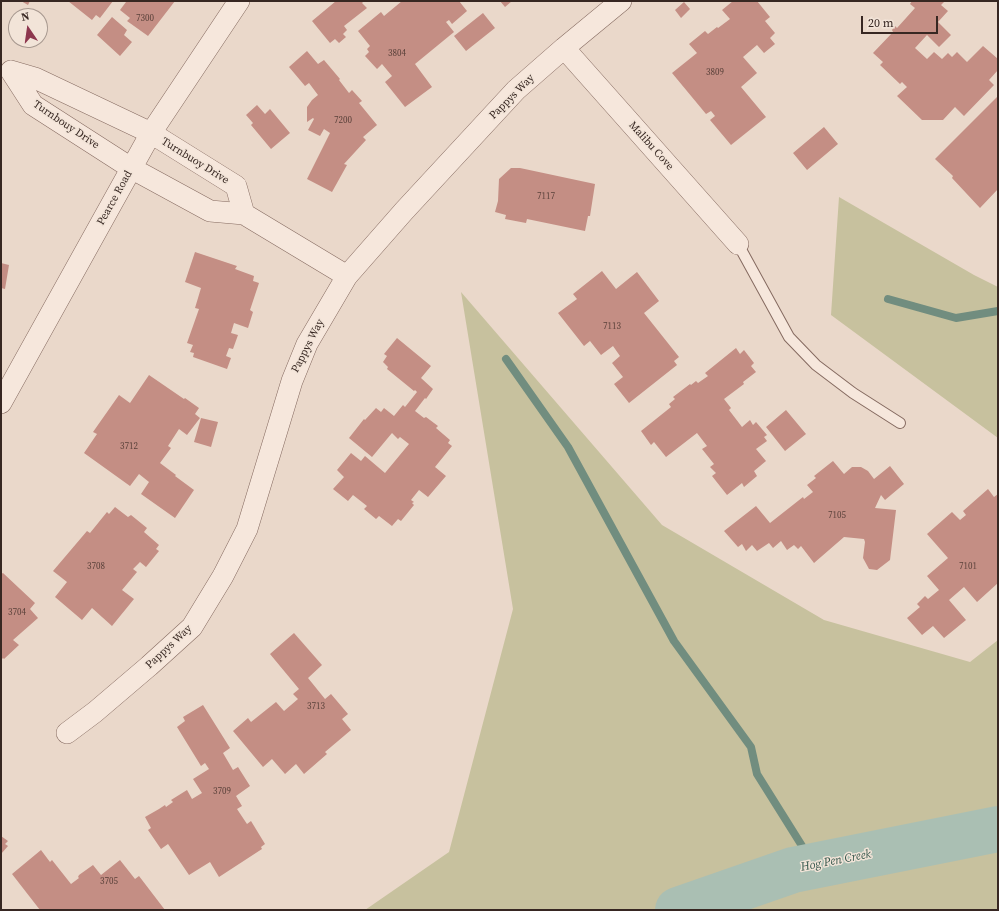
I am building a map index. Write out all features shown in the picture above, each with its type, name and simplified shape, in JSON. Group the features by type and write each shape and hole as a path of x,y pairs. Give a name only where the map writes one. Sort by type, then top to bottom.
{"street":[{"name":"Pearce Road","path":"1,403 151,134 240,1"},
{"name":"Pappys Way","path":"67,733 95,712 149,666 192,626 223,576 247,528 292,381 308,344 347,276 404,211 516,90 621,1"},
{"name":"Malibu Cove","path":"564,48 738,244"},
{"name":"Turnbouy Drive","path":"6,68 35,78 151,134"},
{"name":"Turnbouy Drive","path":"6,68 33,105 131,168"},
{"name":"Turnbuoy Drive","path":"151,134 236,186 244,214"},
{"path":"131,168 210,211 244,214 347,276"}],"lane":[{"path":"738,244 789,337 816,365 900,423"}],"shaded area":[{"path":"839,197 974,275 998,287 998,438 831,315"},
{"path":"461,292 662,525 824,620 970,662 998,640 998,910 365,910 449,852 513,609"}],"building":[{"path":"21,1 30,1 28,5"},
{"path":"68,1 113,1 100,18 96,15 92,20"},
{"path":"124,1 175,1 148,36 127,21 130,18 120,10 126,2"},
{"path":"336,1 364,1 362,3 367,8 344,26 347,30 343,34 346,37 339,43 335,39 330,43 312,21"},
{"path":"402,1 459,1 467,11 452,24 449,20 446,22 454,32 415,64 432,87 405,107 385,82 392,76 382,64 377,69 365,56 369,52 367,49 370,46 358,31 381,12 384,16"},
{"path":"500,1 512,1 505,7"},
{"path":"733,1 757,1 770,17 765,21 775,33 770,38 775,44 764,53 757,45 743,57 757,73 741,87 766,117 731,145 710,120 715,116 711,111 706,114 672,73 697,53 689,44 705,31 708,34 730,19 722,10"},
{"path":"912,1 943,1 944,2 941,5 948,11 938,22 951,35 939,47 927,35 915,48 927,59 934,52 942,59 948,53 952,57 957,52 967,62 983,46 998,59 998,70 989,80 994,85 964,116 955,107 943,120 922,120 897,96 907,87 902,82 900,84 880,65 883,62 873,53 893,32 892,30 895,26 897,28 915,8 910,4"},
{"path":"684,2 690,9 681,18 675,10"},
{"path":"483,13 495,28 466,51 454,36"},
{"path":"112,17 127,30 124,35 132,42 120,56 97,35"},
{"path":"307,51 318,64 324,60 340,79 339,80 349,93 352,90 362,101 359,103 377,125 363,137 366,140 344,164 347,165 332,192 307,179 330,133 324,129 320,136 308,130 314,119 313,118 307,122 307,107 318,95 309,83 305,86 289,67"},
{"path":"998,96 998,189 980,208 952,178 953,176 935,159"},
{"path":"257,105 265,114 270,109 290,133 271,149 251,125 253,123 246,115"},
{"path":"824,127 838,144 807,170 793,153"},
{"path":"511,168 520,168 595,184 590,216 588,216 585,231 527,219 526,223 505,219 506,215 495,212 498,201 499,179"},
{"path":"195,252 237,266 235,269 254,276 253,281 259,283 250,310 253,312 248,328 234,323 231,333 238,335 233,349 229,348 226,356 231,358 227,369 193,357 194,353 190,352 193,345 187,343 199,309 195,308 201,288 185,282"},
{"path":"1,263 9,265 5,289 1,288"},
{"path":"602,271 616,289 637,272 659,301 644,313 679,357 674,361 677,365 629,403 614,384 623,377 612,363 620,356 613,346 601,355 590,341 584,346 558,313 577,299 573,294"},
{"path":"397,338 431,366 421,378 433,389 415,411 438,426 436,428 450,440 448,443 452,446 435,467 446,476 428,497 419,490 411,500 414,502 412,503 414,505 401,521 398,519 392,526 379,516 376,519 364,509 367,506 353,495 348,501 333,489 344,477 337,470 351,453 361,461 365,456 385,473 409,444 400,437 398,439 392,433 372,457 349,438 364,419 365,420 376,408 381,412 384,408 394,416 403,405 405,407 417,392 387,369 388,367 383,362 387,356 384,354"},
{"path":"736,348 740,354 744,350 754,363 751,366 756,372 743,382 744,384 724,399 731,408 729,410 742,427 750,420 753,425 756,422 767,435 764,437 767,441 756,449 766,461 754,471 757,476 744,487 742,483 727,495 712,476 716,473 710,467 714,464 702,449 707,446 697,433 666,457 654,442 651,445 641,431 671,407 669,404 675,399 673,397 690,384 691,385 696,381 698,383 708,376 705,373"},
{"path":"149,375 199,408 195,414 200,418 187,435 179,429 168,446 171,448 160,463 194,490 175,518 141,494 149,482 139,474 130,486 84,453 97,434 93,432 119,395 130,403"},
{"path":"786,410 806,434 785,451 766,427"},
{"path":"201,418 218,422 211,447 194,442"},
{"path":"833,461 844,474 852,467 861,467 868,471 874,479 890,466 904,484 885,500 881,495 875,508 896,510 890,560 877,570 869,569 863,558 864,539 844,537 814,563 801,546 798,549 794,545 787,550 781,541 773,548 769,543 757,551 752,545 746,551 742,544 738,547 724,531 756,506 770,523 803,497 804,499 813,492 807,485 816,478 814,476"},
{"path":"988,489 994,497 998,494 998,583 977,602 964,587 949,600 966,620 944,638 933,626 922,635 907,618 920,607 917,604 925,596 928,599 939,590 927,576 948,558 927,534 952,512 960,520 966,515 963,511"},
{"path":"115,507 128,517 131,515 147,528 144,532 159,545 156,549 159,551 146,567 140,562 133,569 137,572 122,590 134,599 112,626 92,608 82,620 55,597 67,582 53,571 87,531 90,533 107,512 109,514"},
{"path":"3,573 35,603 30,609 38,618 13,640 19,645 1,660 1,574"},
{"path":"294,633 322,665 308,678 325,699 331,694 348,714 342,719 351,730 325,752 327,754 304,774 296,764 285,774 272,759 263,767 233,731 248,718 251,722 276,702 284,711 298,699 293,694 299,689 270,654"},
{"path":"203,705 230,748 223,753 233,770 238,767 250,786 236,796 242,806 237,809 247,824 251,821 265,844 261,847 262,849 219,877 210,862 189,875 168,844 161,849 148,830 151,828 145,817 165,805 166,807 173,802 171,800 187,790 192,799 202,793 193,779 209,769 205,763 201,766 177,727 185,721 183,717"},
{"path":"1,836 8,841 5,844 8,846 1,854"},
{"path":"41,850 50,862 52,860 71,884 79,878 79,875 93,865 101,875 120,860 135,879 139,876 165,910 40,910 12,874"}],"waterway":[{"path":"888,299 956,318 998,311"},
{"path":"506,359 568,447 674,641 751,747 757,774 814,865"},
{"name":"Hog Pen Creek","path":"678,910 793,870 998,829"}]}
